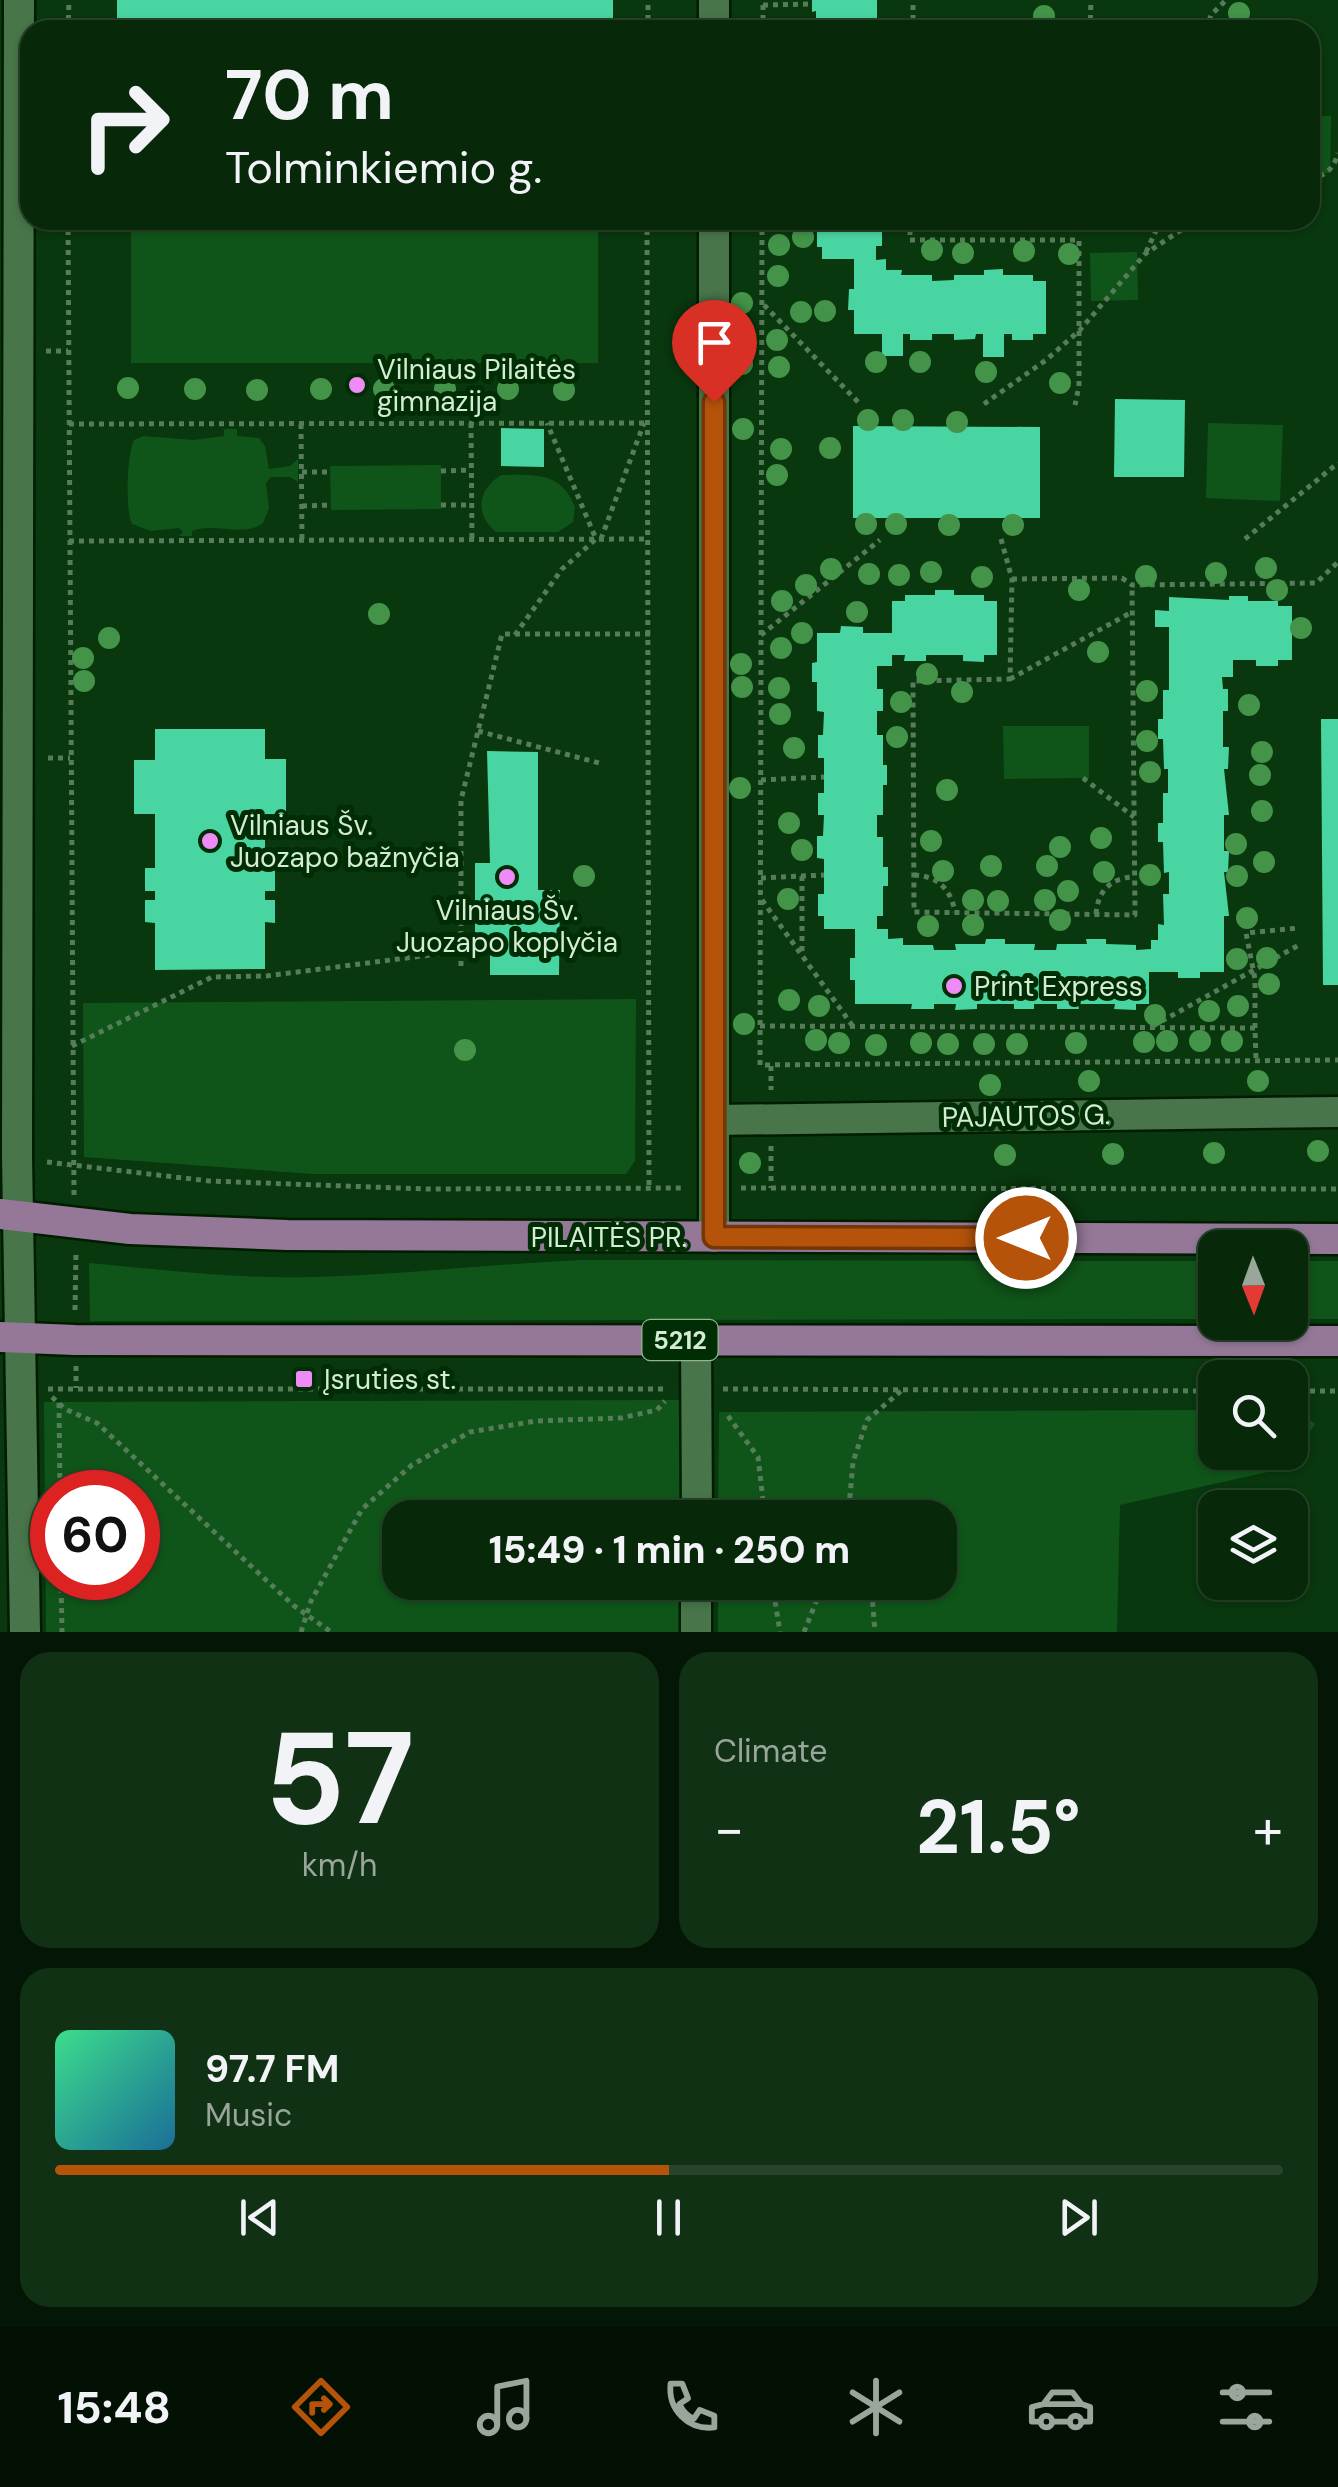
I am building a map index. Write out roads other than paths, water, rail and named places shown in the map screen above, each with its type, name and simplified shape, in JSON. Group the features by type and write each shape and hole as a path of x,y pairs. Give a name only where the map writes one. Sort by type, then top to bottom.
{"main road":[{"name":"PILAITĖS PR.","path":"9,1216 76,1224 287,1236 1338,1240"},
{"name":"5212","path":"11,1337 1338,1340"}],"street":[{"path":"19,0 9,1216 24,1632"},
{"path":"714,230 714,1237"},
{"name":"PAJAUTOS G.","path":"714,1120 1338,1112"},
{"path":"696,1340 702,1389 697,1500"},
{"path":"696,1600 696,1632"}],"place":[{"name":"Vilniaus Pilaitės gimnazija","path":"357,385"},
{"name":"Vilniaus Šv. Juozapo bažnyčia","path":"210,841"},
{"name":"Vilniaus Šv. Juozapo koplyčia","path":"507,877"},
{"name":"Print Express","path":"954,986"},
{"name":"Įsruties st.","path":"304,1379"}]}
